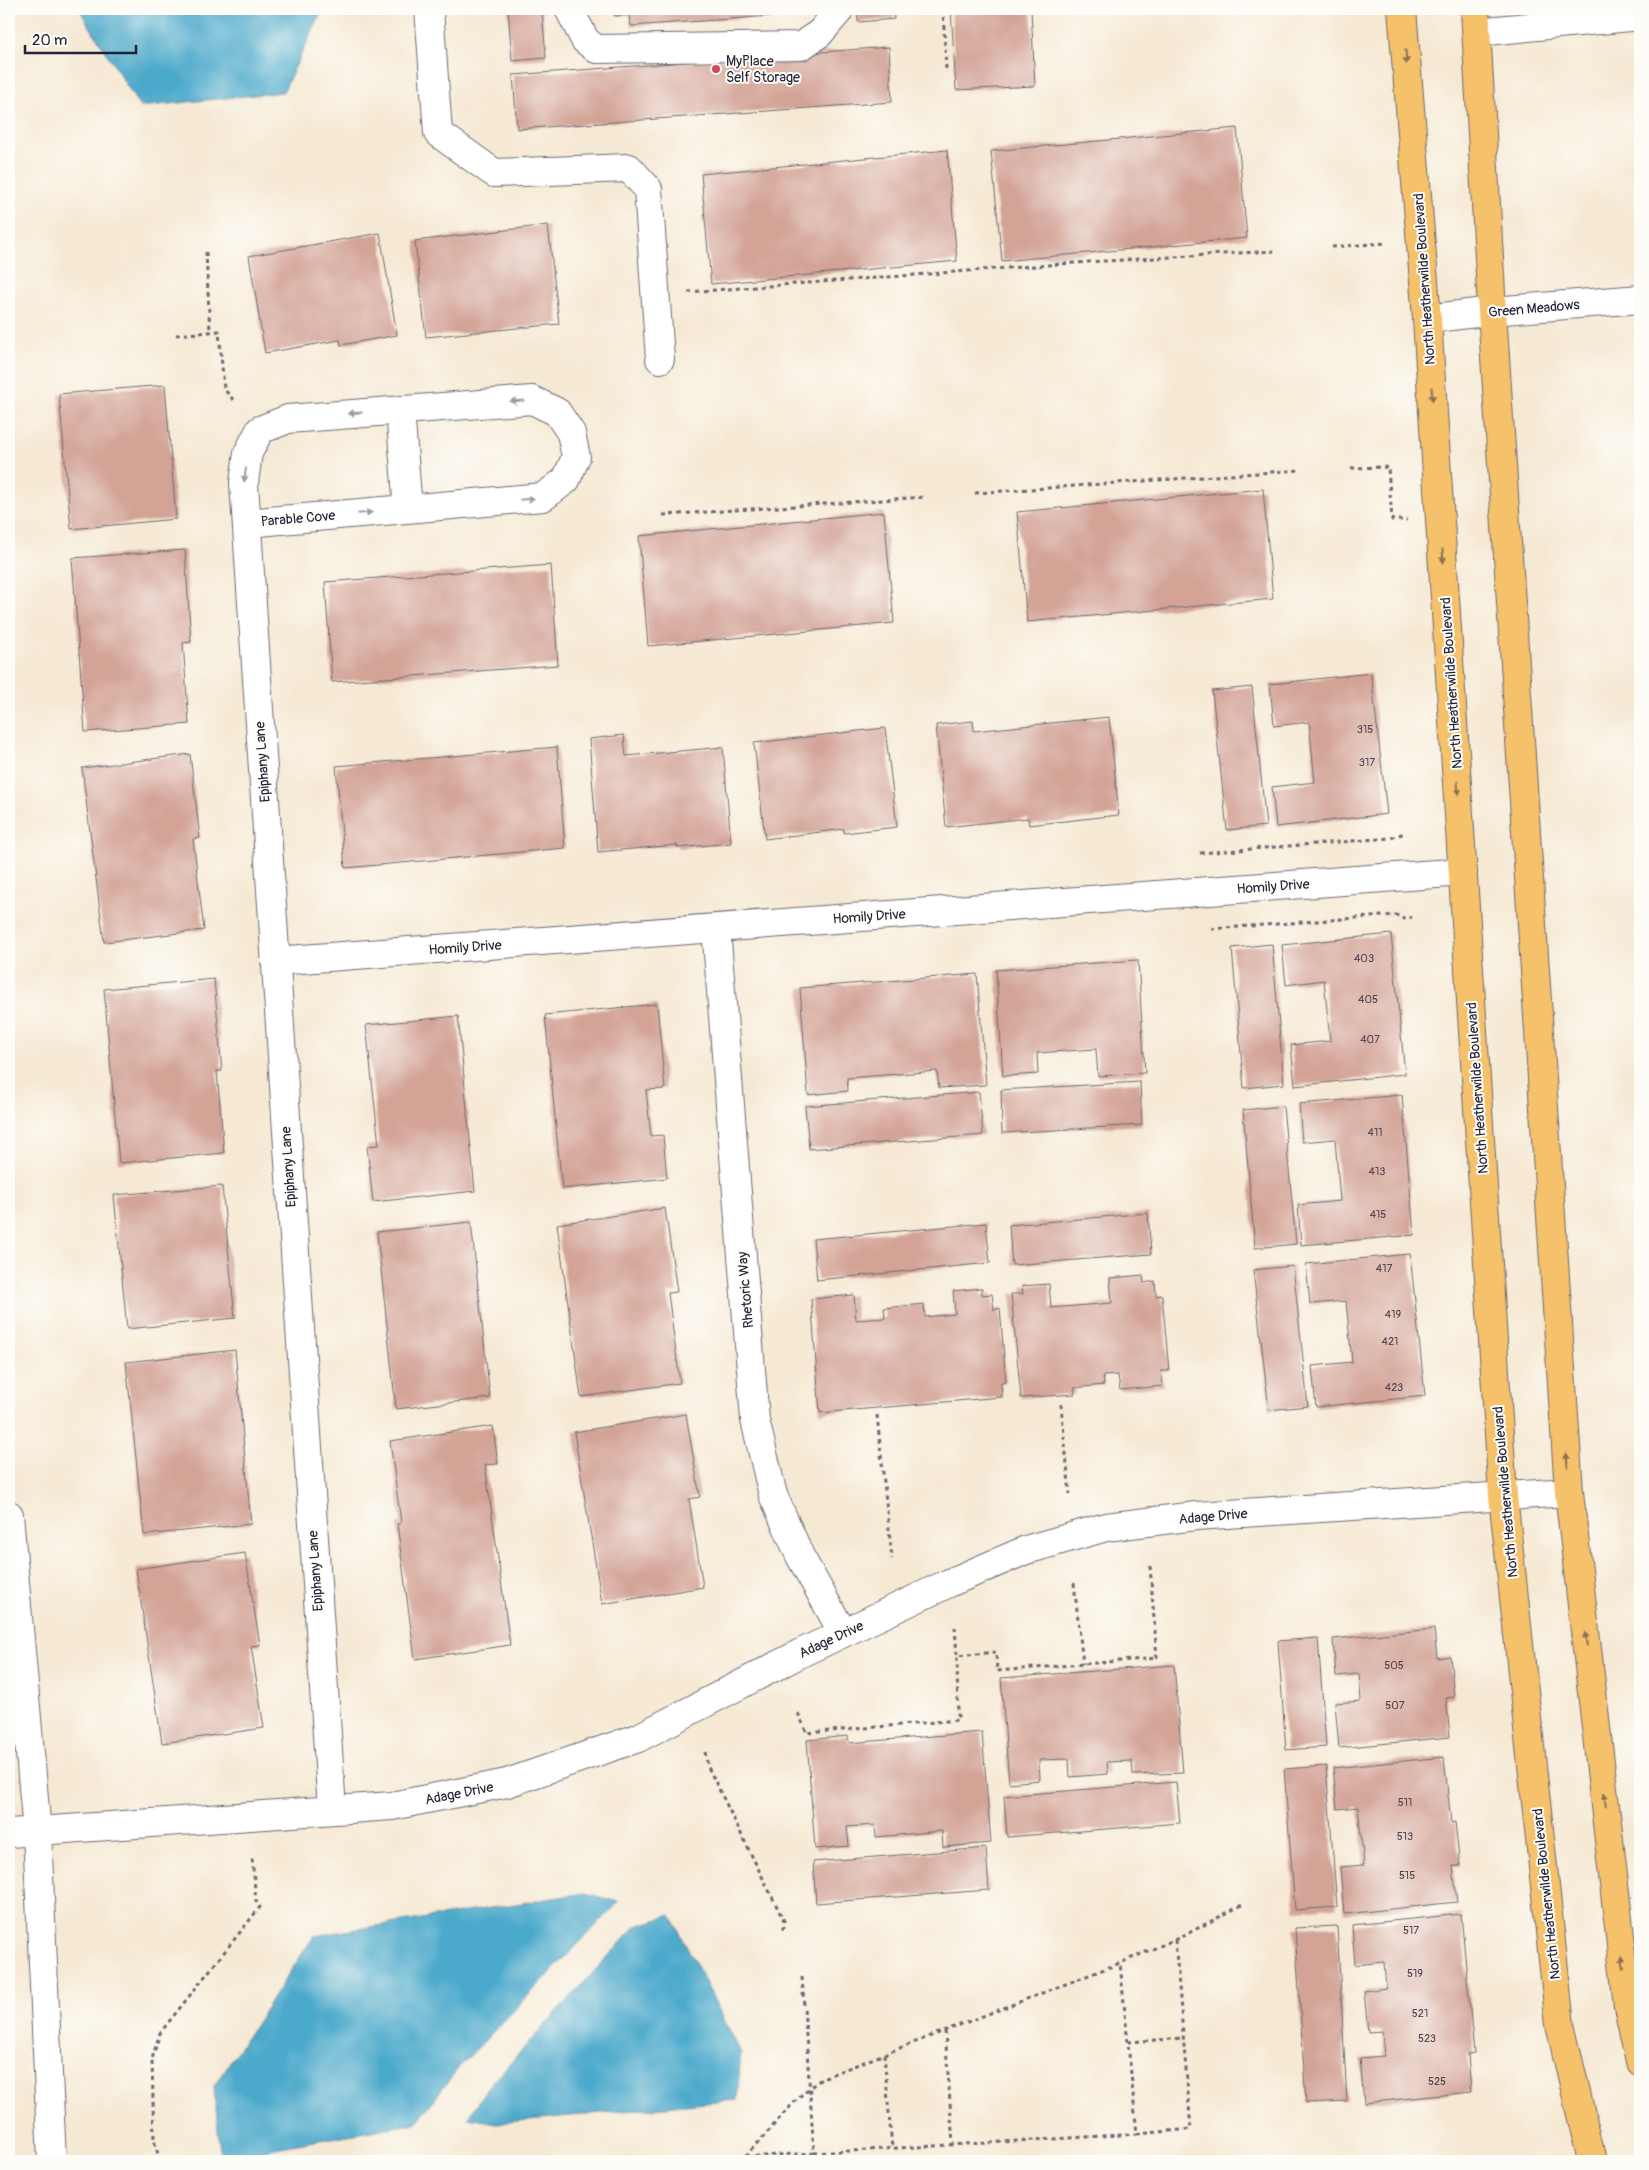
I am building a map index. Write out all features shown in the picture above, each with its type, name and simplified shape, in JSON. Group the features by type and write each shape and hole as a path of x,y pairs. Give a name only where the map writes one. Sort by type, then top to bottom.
{"main road":[{"name":"North Heatherwilde Boulevard","path":"1402,9 1427,319 1503,1496 1560,2025 1592,2161"},
{"path":"1476,21 1492,311 1569,1492 1628,2006 1640,2062"}],"street":[{"path":"429,9 438,133 494,173 629,168 648,189 660,359"},
{"path":"569,9 585,40 596,49 801,46 820,33 838,12 838,9"},
{"path":"1476,21 1640,16"},
{"name":"Green Meadows","path":"1427,319 1492,311 1640,299"},
{"name":"Parable Cove","path":"532,400 557,412 571,433 576,456 566,480 543,497 408,509 247,523 244,483 248,453 260,430 288,419 532,400"},
{"path":"400,410 408,509"},
{"name":"Epiphany Lane","path":"247,523 332,1810"},
{"name":"Homily Drive","path":"275,961 1463,872"},
{"name":"Rhetoric Way","path":"716,928 755,1420 773,1495 800,1556 843,1633"},
{"name":"Adage Drive","path":"9,1833 392,1806 507,1783 638,1738 843,1633 949,1583 1026,1550 1106,1527 1196,1516 1569,1492"},
{"path":"9,1515 37,1832 52,2161"}],"path":[{"path":"943,9 946,70"},
{"path":"1332,247 1386,243"},
{"path":"655,294 1088,262 1274,251"},
{"path":"206,252 210,332"},
{"path":"176,335 219,331 224,389 236,402"},
{"path":"1351,468 1388,467 1392,520 1408,520"},
{"path":"975,493 1300,470"},
{"path":"663,515 925,497"},
{"path":"1200,854 1391,838 1404,833"},
{"path":"1210,929 1396,915 1404,919 1412,918"},
{"path":"1061,1404 1070,1494"},
{"path":"877,1415 892,1559"},
{"path":"957,1656 996,1652 997,1671 1157,1658 1150,1566"},
{"path":"1074,1583 1083,1664"},
{"path":"798,1713 807,1733 958,1720 955,1627"},
{"path":"705,1752 708,1767 784,1921 784,1927 780,1931"},
{"path":"160,2161 154,2140 152,2059 157,2042 160,2033 260,1907 256,1900 252,1857"},
{"path":"744,2157 764,2138 809,2086 825,2077 1120,1963 1175,1939 1244,1904"},
{"path":"718,2161 744,2157 1137,2134 1191,2129 1175,1939"},
{"path":"1120,1963 1137,2134"},
{"path":"802,1977 814,2153"},
{"path":"946,2031 953,2145"},
{"path":"1128,2042 1184,2038"},
{"path":"884,2054 892,2148"}],"water":[{"path":"79,9 323,9 283,92 140,107"},
{"path":"585,1893 619,1902 459,2067 416,2123 247,2153 220,2153 214,2086 314,1936"},
{"path":"671,1915 741,2053 737,2100 497,2123 468,2118 489,2086 636,1926"}],"building":[{"path":"508,9 542,9 546,58 512,61"},
{"path":"615,9 772,9 772,16 631,26 629,15 615,16"},
{"path":"857,9 893,9 894,19 858,22"},
{"path":"951,9 1031,9 1035,86 956,90"},
{"path":"889,47 892,102 517,129 513,75"},
{"path":"1237,128 1247,238 1002,261 991,151"},
{"path":"947,150 957,261 711,284 701,174"},
{"path":"548,225 559,324 426,337 415,241"},
{"path":"380,233 397,335 341,345 340,340 265,353 249,256"},
{"path":"165,385 176,519 71,529 59,394"},
{"path":"1263,489 1273,599 1027,622 1017,512"},
{"path":"884,512 894,623 648,646 639,536"},
{"path":"185,550 191,642 183,643 189,724 85,732 72,558"},
{"path":"551,565 558,665 332,682 325,582"},
{"path":"1371,673 1387,814 1276,827 1272,787 1315,782 1309,722 1274,726 1270,684"},
{"path":"1252,687 1266,826 1227,830 1212,691"},
{"path":"1109,717 1119,815 1029,825 1028,818 946,827 936,725 973,721 974,731"},
{"path":"885,728 897,827 844,833 844,829 765,839 754,743"},
{"path":"624,735 626,756 723,747 731,843 678,848 677,845 598,852 589,739"},
{"path":"557,747 565,848 345,868 336,766"},
{"path":"190,754 200,838 193,839 204,930 104,942 82,768"},
{"path":"1391,934 1405,1074 1295,1086 1291,1045 1330,1041 1324,980 1286,985 1282,945"},
{"path":"1272,944 1284,1084 1244,1088 1232,948"},
{"path":"1138,960 1145,1073 1098,1076 1096,1049 1037,1053 1038,1074 1003,1076 996,970"},
{"path":"977,974 986,1085 939,1088 937,1071 847,1078 848,1091 808,1095 800,988"},
{"path":"214,979 222,1071 217,1071 224,1153 119,1163 104,989"},
{"path":"657,1004 665,1089 646,1090 651,1136 663,1135 667,1178 562,1189 545,1015"},
{"path":"458,1016 475,1191 373,1202 367,1146 379,1145 366,1025"},
{"path":"1140,1082 1142,1125 1002,1133 1001,1090"},
{"path":"979,1092 983,1135 809,1149 805,1106"},
{"path":"1402,1095 1414,1235 1301,1245 1298,1205 1340,1201 1335,1139 1302,1142 1299,1104"},
{"path":"1283,1106 1296,1244 1255,1248 1243,1110"},
{"path":"222,1186 235,1318 127,1329 114,1195"},
{"path":"665,1208 677,1292 668,1293 680,1383 581,1397 557,1224"},
{"path":"1148,1213 1151,1254 1012,1265 1009,1225"},
{"path":"471,1222 490,1398 396,1409 377,1232"},
{"path":"986,1223 990,1263 817,1280 813,1239"},
{"path":"1410,1254 1425,1396 1316,1407 1312,1366 1352,1362 1346,1301 1310,1304 1306,1264"},
{"path":"1293,1266 1308,1406 1269,1410 1253,1270"},
{"path":"1143,1275 1144,1283 1155,1281 1156,1296 1162,1295 1169,1371 1161,1371 1163,1386 1120,1390 1118,1375 1103,1376 1104,1385 1074,1388 1075,1394 1021,1398 1011,1294 1023,1294 1022,1286 1049,1284 1051,1308 1112,1303 1110,1278"},
{"path":"982,1288 982,1295 992,1294 994,1310 1000,1308 1006,1382 1001,1383 1002,1397 820,1413 811,1299 854,1295 856,1320 885,1318 884,1308 924,1304 925,1317 955,1314 953,1291"},
{"path":"235,1350 251,1524 144,1535 126,1362"},
{"path":"686,1414 700,1497 689,1499 703,1587 602,1604 574,1432"},
{"path":"493,1426 498,1464 485,1465 510,1645 415,1659 397,1524 401,1523 390,1441"},
{"path":"245,1553 260,1645 251,1646 264,1728 162,1743 136,1569"},
{"path":"1434,1629 1437,1658 1450,1656 1454,1697 1446,1698 1450,1737 1339,1748 1335,1703 1361,1701 1359,1674 1336,1676 1333,1639"},
{"path":"1318,1638 1326,1747 1286,1750 1278,1641"},
{"path":"1174,1665 1183,1773 1133,1775 1132,1761 1107,1762 1108,1774 1070,1777 1069,1759 1039,1760 1040,1780 1009,1783 1001,1678"},
{"path":"982,1732 991,1843 943,1847 942,1831 876,1837 875,1825 847,1827 849,1846 815,1849 807,1740 848,1736 849,1743"},
{"path":"1444,1757 1451,1823 1455,1822 1460,1866 1453,1866 1457,1902 1344,1914 1340,1867 1364,1865 1358,1807 1337,1809 1333,1768"},
{"path":"1326,1766 1337,1907 1295,1910 1284,1769"},
{"path":"1176,1782 1180,1823 1007,1837 1004,1796"},
{"path":"986,1848 989,1890 816,1903 813,1862"},
{"path":"1461,1914 1474,2053 1468,2054 1471,2092 1364,2103 1360,2058 1384,2056 1382,2031 1368,2032 1364,1991 1386,1988 1384,1962 1355,1965 1352,1925"},
{"path":"1337,1926 1347,2101 1306,2103 1295,1928"}],"place":[{"name":"MyPlace Self Storage","path":"716,69"}]}
